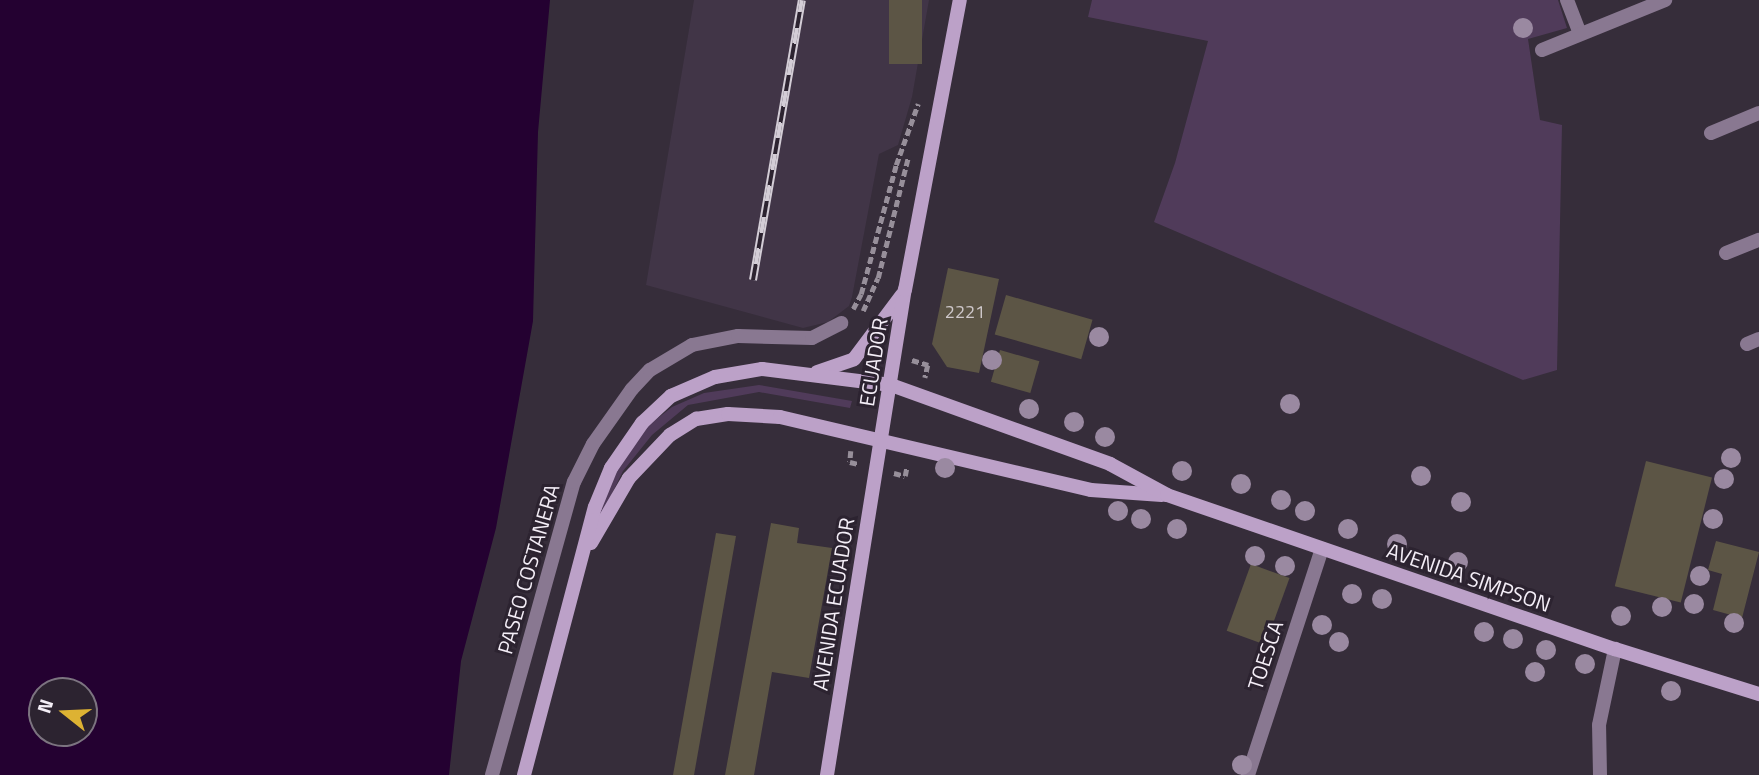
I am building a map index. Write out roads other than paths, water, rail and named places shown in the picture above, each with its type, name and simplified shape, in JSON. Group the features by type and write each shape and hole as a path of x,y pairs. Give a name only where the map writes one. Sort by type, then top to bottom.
{"main road":[{"path":"524,775 595,507 611,468 659,406 692,385 738,372 809,374 854,359 905,290 960,0"},
{"name":"ECUADOR","path":"881,440 905,290"},
{"name":"AVENIDA SIMPSON","path":"809,374 891,385 1110,464 1167,495 1615,649 1759,694"},
{"name":"AVENIDA SIMPSON","path":"581,562 629,478 670,435 696,419 752,413 853,433 1091,490 1167,495"},
{"name":"AVENIDA ECUADOR","path":"827,775 881,440"}],"street":[{"path":"1567,0 1580,34"},
{"path":"1542,50 1665,0"},
{"path":"1711,133 1759,113"},
{"path":"1726,253 1759,240"},
{"name":"PASEO COSTANERA","path":"492,775 574,482 593,444 632,389 650,370 692,345 738,336 812,338 847,321"},
{"name":"TOESCA","path":"1248,775 1322,549"},
{"path":"1600,775 1599,725 1615,649"}],"railway":[{"path":"753,280 802,0"}]}
